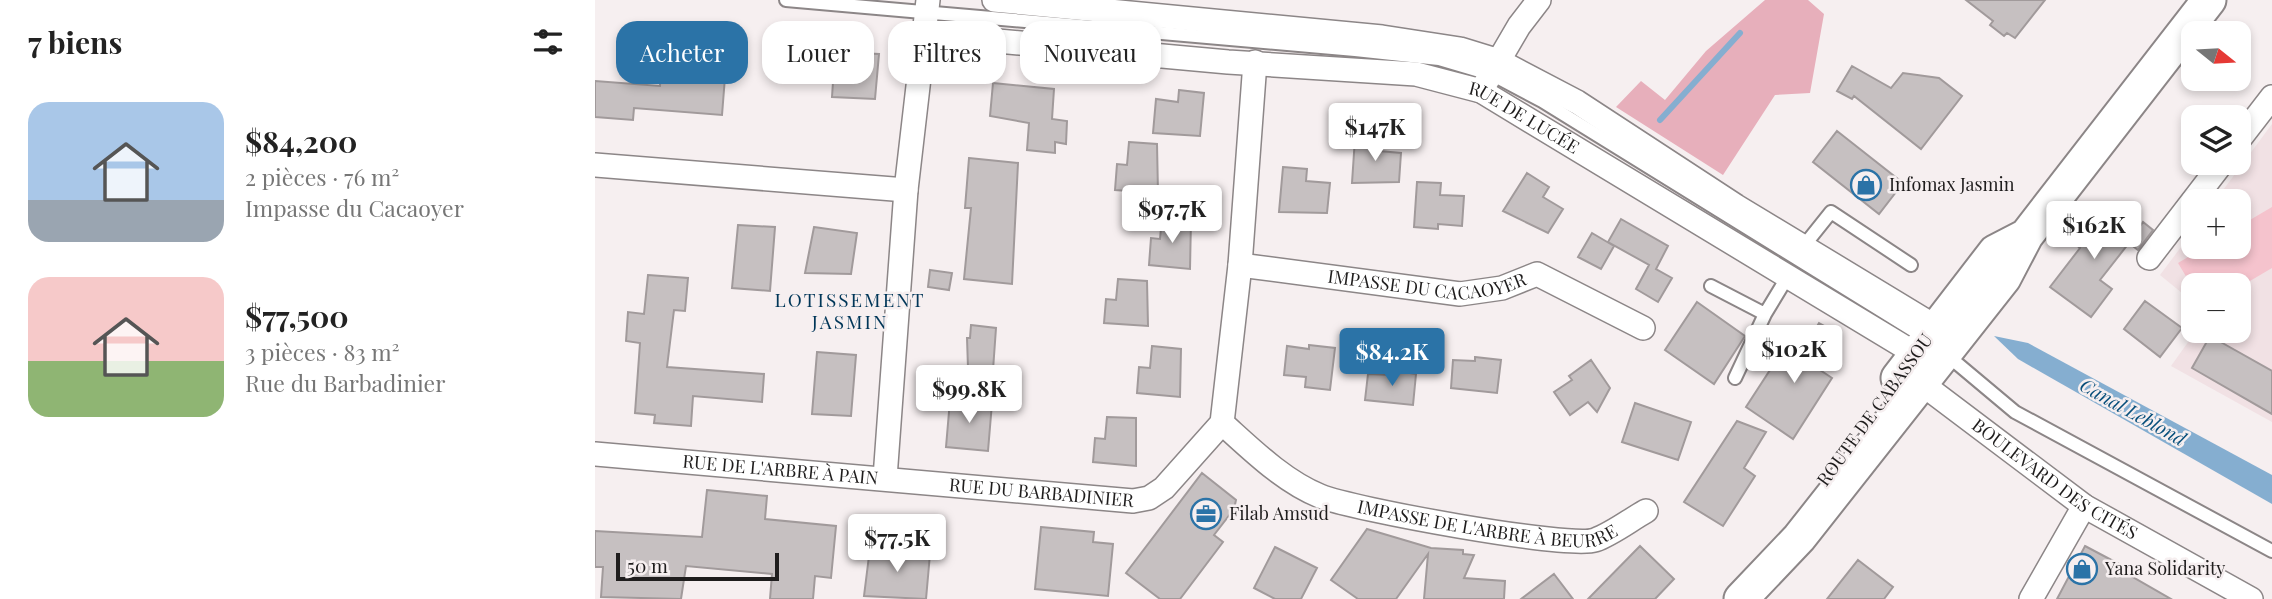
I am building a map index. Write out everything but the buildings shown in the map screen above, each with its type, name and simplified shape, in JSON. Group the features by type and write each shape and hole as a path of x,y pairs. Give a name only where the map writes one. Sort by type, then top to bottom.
{"main road":[{"name":"ROUTE DE CABASSOU","path":"1740,599 1925,354 2004,278 2026,236 2209,0"}],"street":[{"path":"994,0 1058,2 1152,17 1382,37 1460,49 1491,76 1577,103 1803,247 1925,354"},
{"path":"1491,76 1539,0"},
{"name":"RUE DE LUCÉE","path":"1006,41 1416,74 1491,76 1788,276 1925,354"},
{"path":"1221,423 1240,265 1255,62"},
{"name":"RUE DE L'ARBRE À PAIN","path":"595,454 885,478 916,84"},
{"path":"2251,124 2272,97"},
{"path":"595,165 906,190"},
{"path":"2149,258 2213,175"},
{"name":"IMPASSE DU CACAOYER","path":"1240,265 1460,293 1502,288 1537,274 1643,328"},
{"name":"BOULEVARD DES CITÉS","path":"1925,354 2084,506 2251,599"},
{"name":"RUE DU BARBADINIER","path":"885,478 1133,501 1149,498 1164,488 1221,423"},
{"name":"IMPASSE DE L'ARBRE À BEURRE","path":"1221,423 1268,464 1320,496 1375,510 1546,539 1594,541 1646,511"},
{"path":"2031,599 2084,506"}],"lane":[{"path":"786,0 927,6 1427,58 1491,76 1542,102 2015,412 2272,551"},
{"path":"1803,247 1832,212 1911,265"},
{"path":"1735,378 1765,314 1788,276"},
{"path":"1711,286 1765,314"}],"shaded area":[{"path":"1765,0 1808,0 1824,14 1810,93 1775,95 1723,175 1616,107 1641,81 1665,100 1706,51"},
{"path":"2272,124 2272,422 2171,366 2187,343 2251,343 2251,273 2181,273 2181,292 2160,275 2181,247 2181,259 2251,259 2251,189 2224,189 2234,175 2251,175 2251,152"},
{"path":"2272,207 2272,268 2251,280 2251,273 2184,273 2178,263 2185,259 2251,259 2251,219"}],"water":[{"name":"Canal Leblond","path":"1994,336 2028,343 2272,475 2272,504 2018,359"}],"waterway":[{"path":"1660,120 1740,33"}],"place":[{"name":"Infomax Jasmin","path":"1866,185"},
{"name":"Filab Amsud","path":"1206,514"},
{"name":"Yana Solidarity","path":"2082,569"}],"district":[{"name":"LOTISSEMENT JASMIN","path":"850,311"}]}
